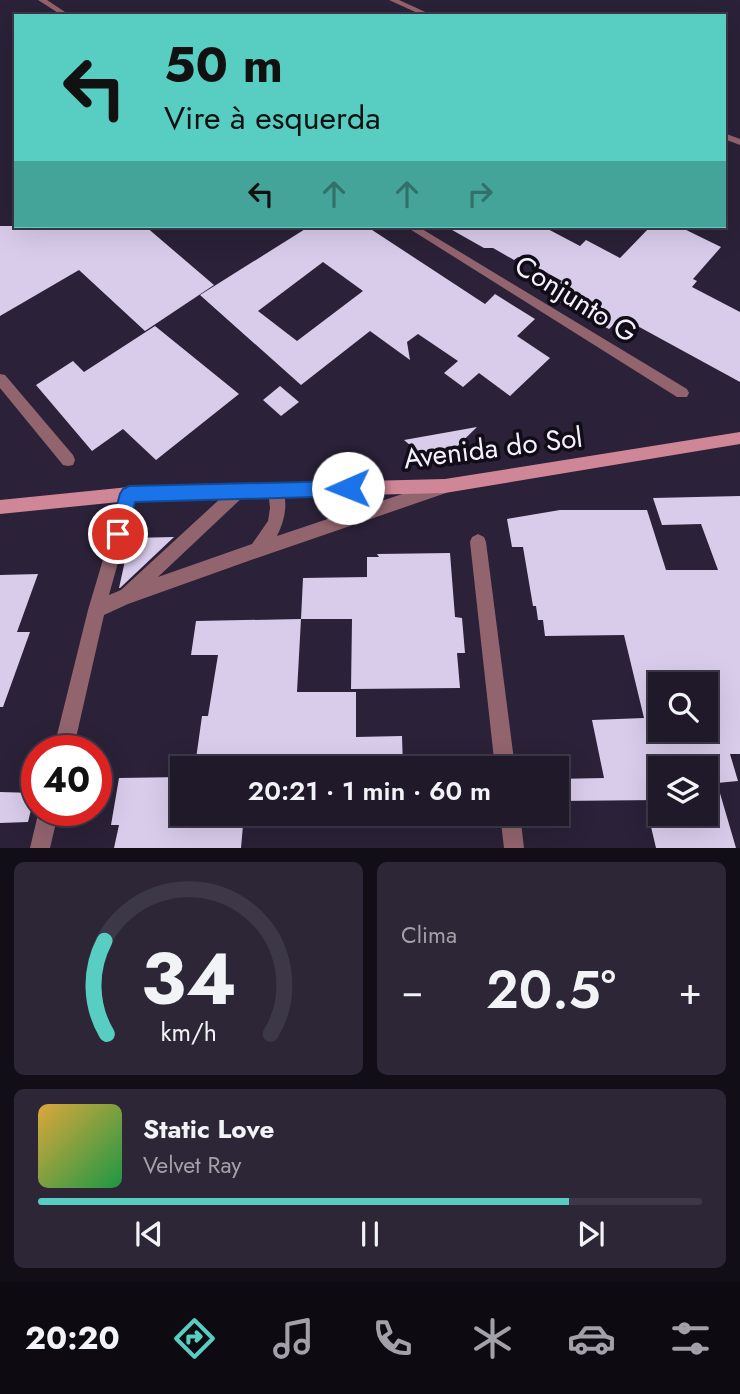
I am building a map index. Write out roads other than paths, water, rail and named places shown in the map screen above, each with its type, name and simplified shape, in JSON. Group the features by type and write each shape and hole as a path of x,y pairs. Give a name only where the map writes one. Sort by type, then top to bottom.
{"street":[{"path":"42,0 65,14"},
{"path":"393,0 426,14"},
{"name":"Conjunto G","path":"413,228 682,393"},
{"path":"0,379 68,460"},
{"name":"Avenida do Sol","path":"0,507 129,494 445,486 740,438"},
{"path":"97,610 125,597 445,486"},
{"path":"125,597 240,490"},
{"path":"257,550 276,525 280,511 276,490"},
{"path":"67,735 129,494"},
{"path":"478,542 504,756"},
{"path":"40,848 45,826"},
{"path":"511,826 514,848"}]}
